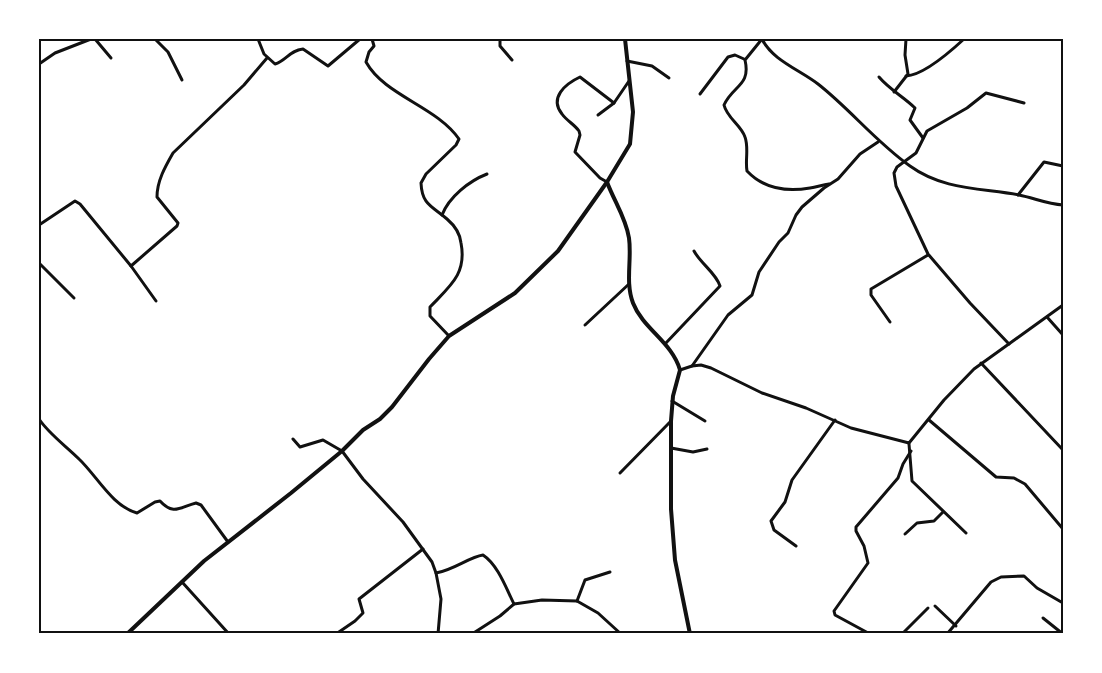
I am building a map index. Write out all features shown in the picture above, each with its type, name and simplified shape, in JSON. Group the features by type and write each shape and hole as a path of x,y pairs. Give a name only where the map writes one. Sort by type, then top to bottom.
{"street":[{"path":"39,64 55,53 93,39 111,58"},
{"path":"155,39 168,52 182,80"},
{"path":"258,39 267,58 277,64 291,52 303,49 328,66 360,39"},
{"path":"372,39 374,46 366,62 373,72 385,84 427,110 459,139 459,142 426,174 421,183 426,201 432,209 450,221 460,237 464,258 456,278 430,307 429,312 449,336"},
{"path":"500,39 500,46 512,60"},
{"path":"523,39 536,39"},
{"path":"127,634 204,561 342,451 363,430 393,407 449,336 502,302 538,272 564,244 626,153 632,136 633,112 625,39"},
{"path":"745,60 762,39 773,53 819,85 878,142 923,174 952,186 1018,195 1041,202 1063,205"},
{"path":"894,92 908,72 905,55 906,39"},
{"path":"906,76 916,74 964,39"},
{"path":"700,94 728,57 735,55 745,60 746,78 724,105 726,112 746,139 747,171 765,184 778,189 810,188 831,184"},
{"path":"131,266 177,226 178,223 174,216 156,197 165,166 173,153 244,85 267,58"},
{"path":"627,61 652,66 669,78"},
{"path":"614,103 580,77 563,90 557,96 556,101 562,115 579,131 575,152 600,178 607,182 628,230 631,298 639,315 665,344 680,370 672,401 671,421 672,536 678,579 690,634"},
{"path":"879,77 915,108 910,120 923,138"},
{"path":"598,115 614,103 630,80"},
{"path":"1010,344 970,303 928,254 894,177 895,170 916,153 927,131 967,108 986,93 1024,103"},
{"path":"692,366 728,315 752,296 759,273 779,242 788,233 798,211 838,179 860,154 878,142"},
{"path":"1018,195 1044,162 1063,166"},
{"path":"442,215 453,198 475,179 487,174"},
{"path":"39,225 75,201 80,204 131,266 156,301"},
{"path":"665,344 720,286 719,281 699,261 694,251"},
{"path":"890,322 871,295 871,288 928,254"},
{"path":"39,263 74,298"},
{"path":"585,325 629,284"},
{"path":"909,443 956,387 981,363 1063,305"},
{"path":"1047,317 1063,335"},
{"path":"981,363 1063,450"},
{"path":"680,370 692,366 711,368 762,393 863,432 909,443"},
{"path":"672,401 705,422"},
{"path":"39,418 81,460 98,482 130,511 137,513 160,501 166,508 173,511 196,503 201,505 228,542"},
{"path":"796,546 774,530 771,522 785,502 792,480 836,420"},
{"path":"929,420 996,477 1014,478 1021,481 1043,503 1057,525 1063,529"},
{"path":"620,473 671,421"},
{"path":"293,439 300,447 323,440 342,451 363,479 403,522 432,562 436,573 441,599 438,634"},
{"path":"909,443 912,451 912,481 966,533"},
{"path":"671,448 693,452 707,449"},
{"path":"870,634 835,615 834,611 868,563 856,527 898,478 903,464 912,451"},
{"path":"905,534 917,523 934,521 943,512"},
{"path":"336,634 363,613 359,599 423,549"},
{"path":"436,573 457,567 473,557 483,555 500,576 514,604"},
{"path":"577,600 585,580 610,572"},
{"path":"947,634 992,582 1001,577 1024,576 1037,588 1063,603"},
{"path":"182,582 229,634"},
{"path":"472,634 514,604 542,600 577,600 598,613 621,634"},
{"path":"935,606 956,626"},
{"path":"902,634 928,608"},
{"path":"1043,618 1063,633"}]}
